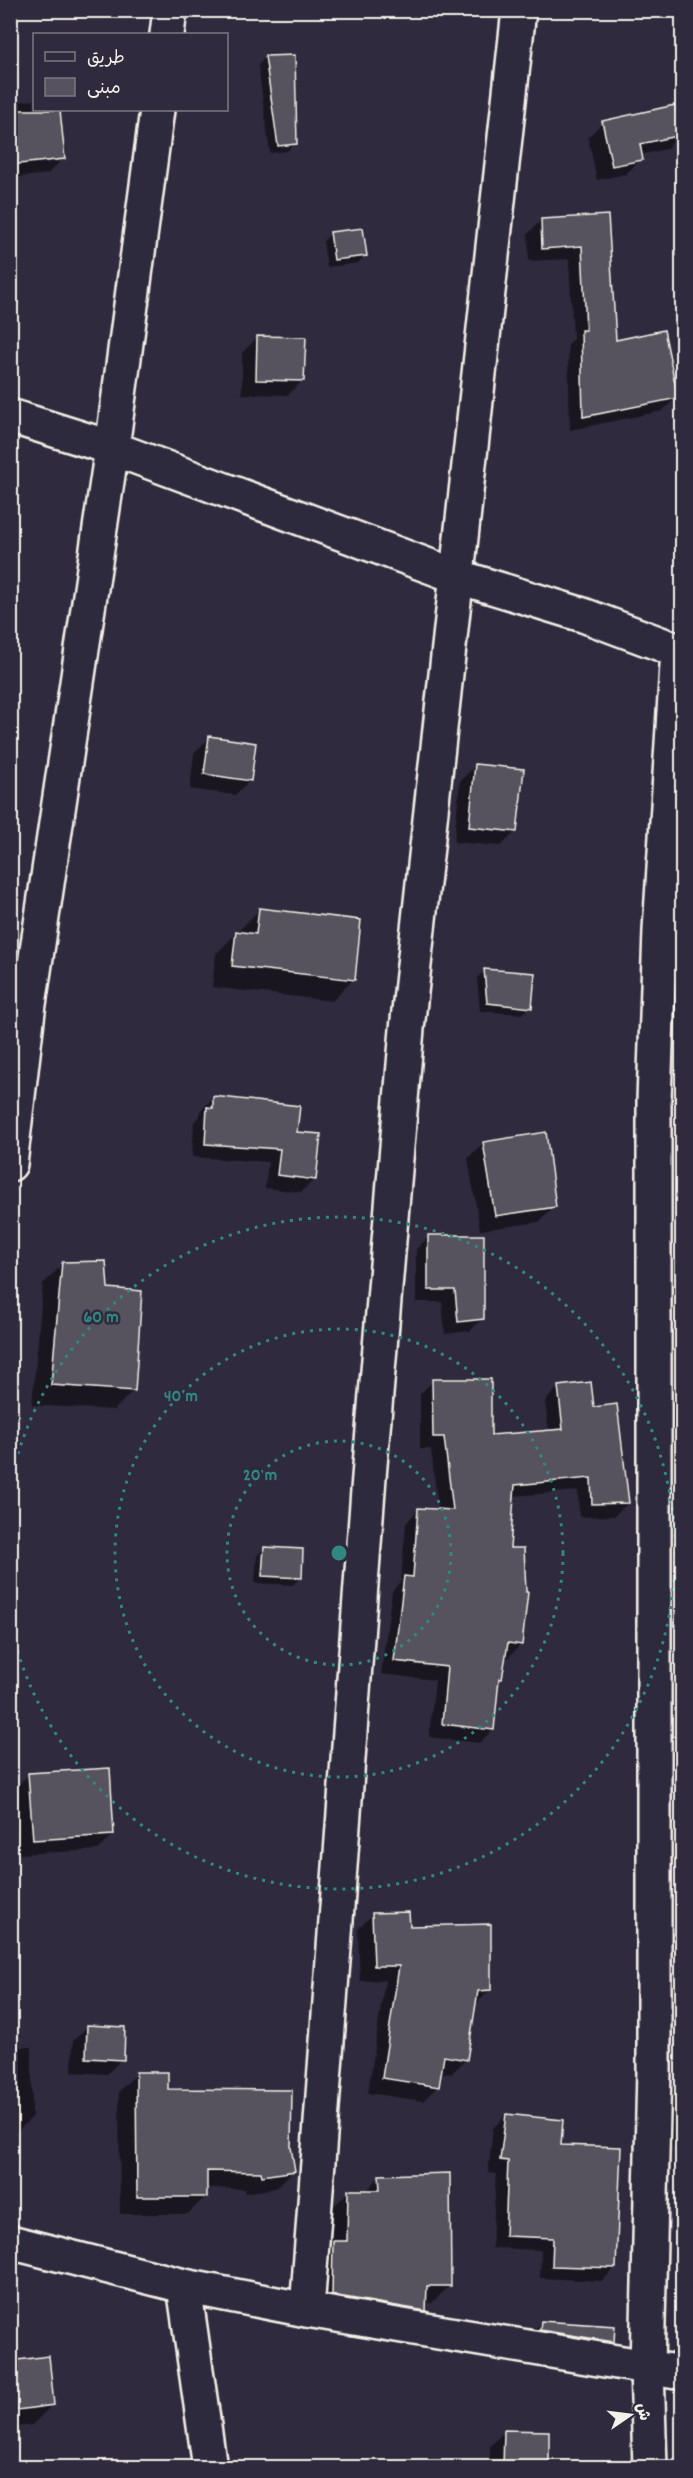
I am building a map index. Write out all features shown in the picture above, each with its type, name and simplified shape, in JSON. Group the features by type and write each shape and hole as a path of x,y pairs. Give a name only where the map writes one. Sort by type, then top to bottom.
{"street":[{"path":"167,33 170,10"},
{"path":"307,2310 369,1477 407,1029 519,10"},
{"path":"10,1164 32,987 112,447 157,111"},
{"path":"10,416 112,447 456,576 583,615 680,651 660,930 654,1101 654,2070 647,2367 650,2468"},
{"path":"10,2242 184,2286 307,2310 682,2373"},
{"path":"184,2286 210,2468"}],"building":[{"path":"295,55 297,144 278,146 265,56"},
{"path":"675,105 682,135 640,144 643,160 612,166 602,121"},
{"path":"10,110 60,111 65,159 10,165"},
{"path":"608,215 616,340 664,330 678,398 583,417 581,330 586,330 582,246 542,249 541,219"},
{"path":"363,228 367,256 334,260 330,232"},
{"path":"257,336 306,337 304,381 256,380"},
{"path":"209,736 256,743 251,781 204,774"},
{"path":"475,764 524,769 517,832 469,827"},
{"path":"259,908 361,920 355,980 232,966 236,931 256,934"},
{"path":"484,969 535,973 532,1008 487,1003"},
{"path":"213,1096 300,1106 297,1132 321,1134 316,1180 277,1175 280,1149 205,1144 207,1107 213,1108"},
{"path":"546,1132 556,1207 495,1216 483,1142"},
{"path":"428,1235 484,1235 484,1319 458,1322 455,1290 428,1290"},
{"path":"106,1261 108,1288 142,1291 135,1391 51,1385 62,1262"},
{"path":"432,1379 491,1379 491,1435 563,1429 558,1386 591,1382 594,1407 617,1404 629,1503 592,1504 591,1478 515,1485 510,1548 524,1548 526,1592 528,1592 522,1645 508,1643 502,1679 499,1679 494,1730 442,1724 447,1667 394,1661 404,1576 413,1577 418,1508 453,1510 444,1437 433,1437"},
{"path":"264,1547 303,1549 302,1578 262,1576"},
{"path":"110,1768 114,1835 33,1840 28,1773"},
{"path":"409,1912 410,1926 491,1924 491,1990 478,1991 467,2060 444,2056 439,2087 382,2078 399,1966 374,1966 372,1913"},
{"path":"87,2025 125,2027 124,2060 86,2058"},
{"path":"136,2072 168,2072 168,2089 292,2090 291,2147 295,2171 262,2176 261,2172 207,2171 207,2197 137,2197"},
{"path":"506,2114 563,2120 561,2145 621,2147 616,2268 552,2266 553,2238 505,2236 508,2161 500,2160"},
{"path":"450,2173 451,2286 427,2286 426,2311 332,2295 333,2241 347,2241 348,2190 380,2190 379,2175"},
{"path":"541,2321 615,2326 614,2342 540,2330"},
{"path":"49,2356 54,2405 10,2411 10,2361"},
{"path":"504,2430 549,2431 549,2468 503,2468"}]}
